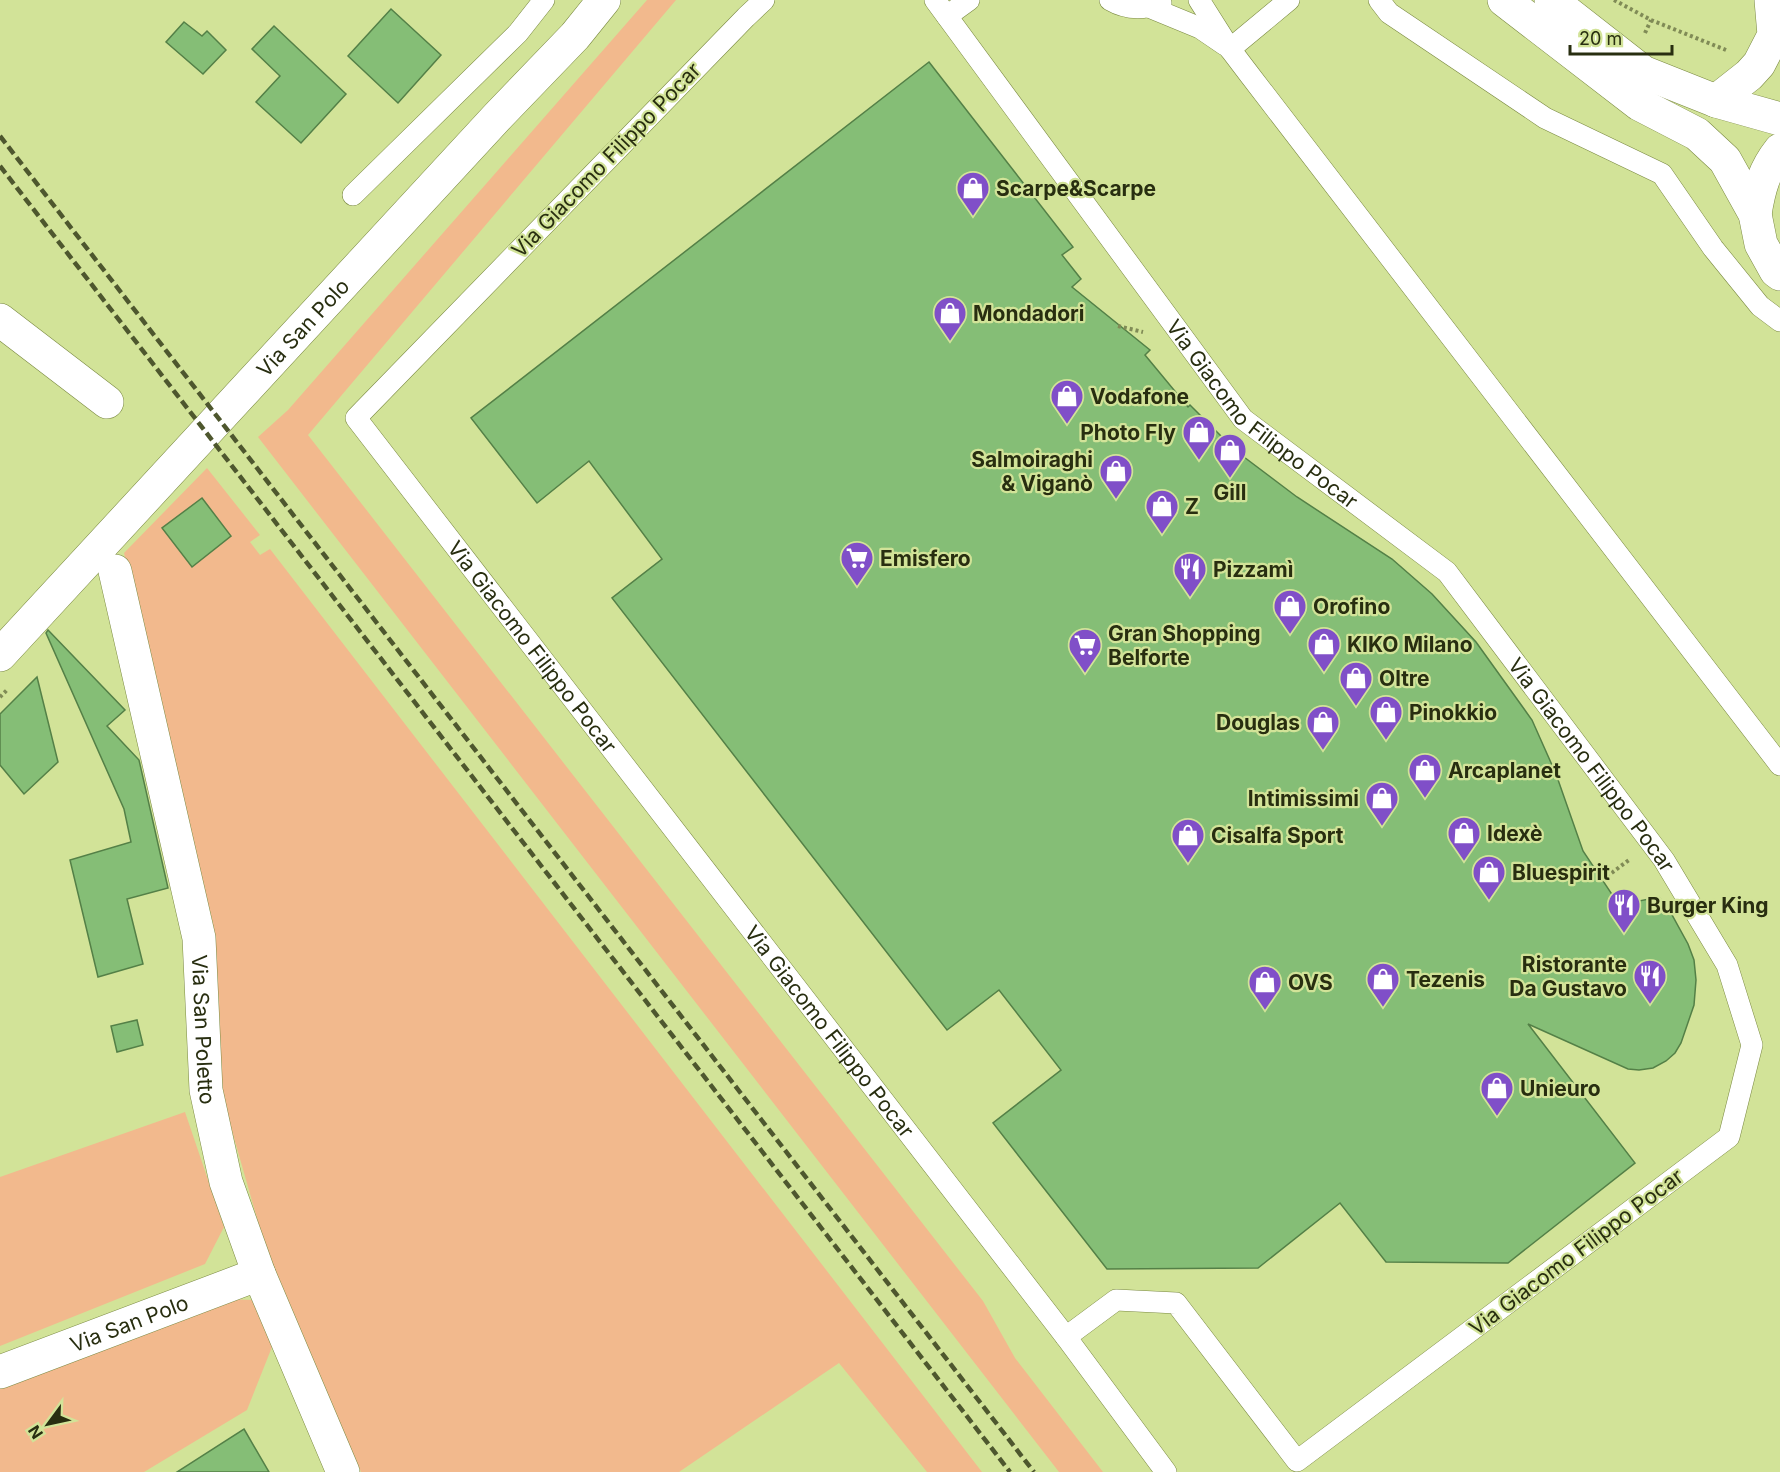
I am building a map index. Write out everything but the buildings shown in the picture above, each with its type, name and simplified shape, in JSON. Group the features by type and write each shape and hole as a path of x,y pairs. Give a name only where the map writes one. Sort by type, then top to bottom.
{"main road":[{"name":"Via San Polo","path":"0,655 490,124 575,36 604,0"},
{"path":"1504,0 1639,104 1697,134 1725,160 1755,214 1761,244 1780,274"},
{"path":"1551,0 1643,72 1716,101 1780,119"},
{"path":"1716,101 1749,75 1759,64 1774,35 1771,0"},
{"path":"1755,214 1759,187 1769,163 1780,150"},
{"path":"0,320 107,402"},
{"name":"Via San Poletto","path":"115,571 199,938 206,1090 226,1182 259,1274 343,1472"},
{"name":"Via San Polo","path":"0,1372 259,1274"}],"lane":[{"path":"352,195 518,33 544,0"},
{"name":"Via Giacomo Filippo Pocar","path":"764,0 356,418 1066,1337 1166,1472"},
{"name":"Via Giacomo Filippo Pocar","path":"969,0 941,8 1243,419 1448,572 1664,860 1727,965 1752,1045 1729,1137 1297,1461 1176,1304 1116,1300 1066,1337"},
{"path":"1110,0 1133,9 1157,4 1200,28 1230,49"},
{"path":"1199,0 1230,49 1780,765"},
{"path":"1230,49 1289,0"},
{"path":"1379,0 1389,13 1545,118 1662,174 1713,248 1753,298 1780,321"}],"path":[{"path":"1614,0 1651,20 1727,51"},
{"path":"1602,880 1652,845"}],"shaded area":[{"path":"647,0 676,0 308,435 983,1301 1015,1358 1103,1472 1059,1472 258,437 288,410"},
{"path":"207,468 260,535 250,542 260,555 270,549 982,1472 927,1472 839,1363 679,1472 361,1472 269,1260 222,1096 213,924 124,553"},
{"path":"185,1112 224,1227 205,1264 0,1346 0,1177"},
{"path":"219,1299 254,1300 274,1342 247,1410 144,1472 0,1472 0,1386"}],"railway":[{"path":"0,136 1034,1472"},
{"path":"0,166 1010,1472"}],"place":[{"name":"Scarpe&Scarpe","path":"973,217"},
{"name":"Mondadori","path":"950,342"},
{"name":"Vodafone","path":"1067,425"},
{"name":"Photo Fly","path":"1199,461"},
{"name":"Gill","path":"1230,479"},
{"name":"Salmoiraghi & Viganò","path":"1116,500"},
{"name":"Z","path":"1162,535"},
{"name":"Emisfero","path":"857,587"},
{"name":"Pizzamì","path":"1190,598"},
{"name":"Orofino","path":"1290,635"},
{"name":"KIKO Milano","path":"1324,673"},
{"name":"Gran Shopping Belforte","path":"1085,674"},
{"name":"Oltre","path":"1356,707"},
{"name":"Pinokkio","path":"1386,741"},
{"name":"Douglas","path":"1323,751"},
{"name":"Arcaplanet","path":"1425,799"},
{"name":"Intimissimi","path":"1382,827"},
{"name":"Idexè","path":"1464,862"},
{"name":"Cisalfa Sport","path":"1188,864"},
{"name":"Bluespirit","path":"1489,901"},
{"name":"Burger King","path":"1624,934"},
{"name":"Ristorante Da Gustavo","path":"1650,1005"},
{"name":"Tezenis","path":"1383,1008"},
{"name":"OVS","path":"1265,1011"},
{"name":"Unieuro","path":"1497,1117"}]}
